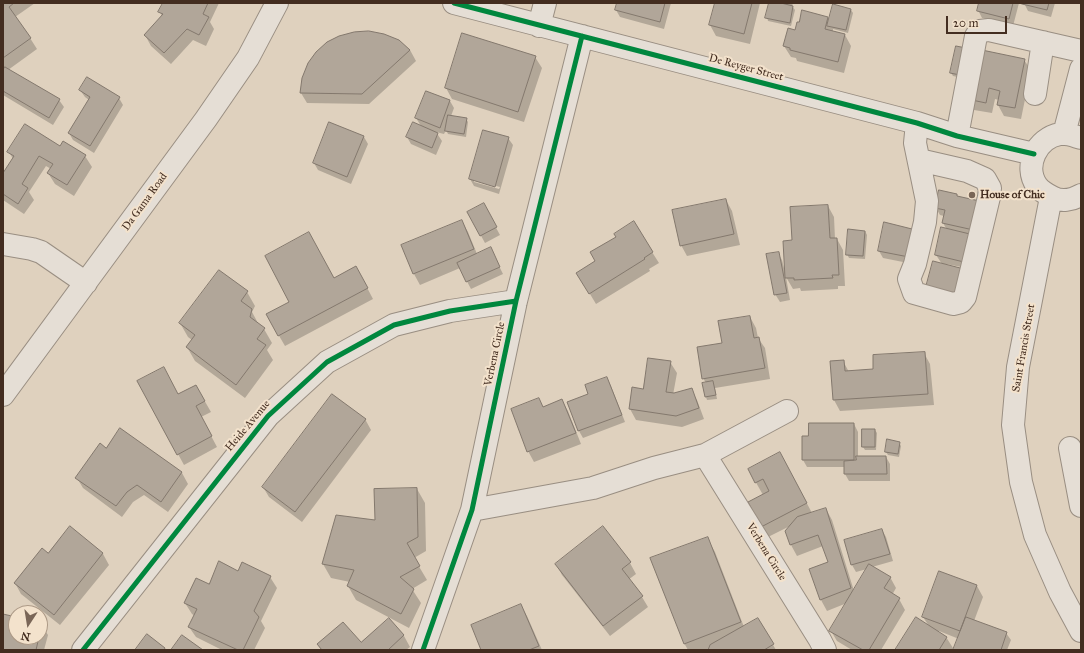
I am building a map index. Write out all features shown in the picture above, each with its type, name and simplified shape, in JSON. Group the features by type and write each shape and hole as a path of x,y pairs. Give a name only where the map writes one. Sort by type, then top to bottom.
{"street":[{"name":"Da Gama Road","path":"3,395 206,119 248,58 277,3"},
{"name":"De Reyger Street","path":"454,3 917,123 958,136 1034,154"},
{"path":"539,26 545,3"},
{"path":"958,136 976,36 980,31 989,30 1081,51"},
{"name":"Verbena Circle","path":"424,650 472,510 516,301 582,36"},
{"path":"1034,94 1043,42"},
{"path":"1081,68 1073,136 1060,134 1049,138 1040,144 1034,154 1031,164 1032,176 1037,186 1044,194 1054,199 1065,200 1076,198 1081,195"},
{"path":"917,123 916,143 927,201 925,222 915,264 909,279 914,293 953,304 961,302 965,297 990,188 985,179 967,171 920,160"},
{"name":"Saint Francis Street","path":"1052,197 1018,366 1013,425 1021,482 1035,535 1060,592 1081,632"},
{"path":"3,244 41,252 86,283"},
{"name":"Heide Avenue","path":"83,650 268,416 327,362 394,325 450,311 516,301"},
{"path":"472,510 593,488 654,468 705,454 787,411"},
{"path":"1070,448 1081,506"},
{"name":"Verbena Circle","path":"705,454 820,640 824,650"}],"building":[{"path":"3,3 14,3 9,7 31,38 3,58"},
{"path":"163,3 208,3 203,14 209,17 199,35 187,29 164,53 144,35 163,14 158,12"},
{"path":"617,3 665,3 660,22 615,10"},
{"path":"715,3 752,3 744,34 709,25"},
{"path":"769,3 781,3 793,6 790,23 765,18"},
{"path":"979,3 1013,3 1009,19 977,11"},
{"path":"1049,3 1047,10 1022,4"},
{"path":"833,4 851,9 846,30 827,26"},
{"path":"802,10 828,17 825,29 845,34 838,62 790,50 790,48 783,46 788,28 795,30"},
{"path":"369,31 384,34 399,40 410,50 362,94 300,93 302,78 308,63 316,52 327,42 339,36 354,32"},
{"path":"462,33 536,56 518,112 445,88"},
{"path":"956,46 971,49 965,76 950,73"},
{"path":"977,49 1025,59 1015,108 997,105 1000,91 989,88 986,103 967,99"},
{"path":"5,67 60,99 49,118 3,91 3,70"},
{"path":"87,77 120,97 90,146 68,133 90,97 79,90"},
{"path":"426,91 450,100 440,128 415,118"},
{"path":"448,115 467,118 464,134 445,131"},
{"path":"329,122 364,136 347,177 313,163"},
{"path":"413,122 438,133 432,148 406,137"},
{"path":"25,124 60,146 63,141 86,155 67,185 47,173 53,164 39,156 22,184 28,188 18,204 3,194 3,173 14,156 7,152"},
{"path":"483,130 509,137 495,187 469,179"},
{"path":"939,190 984,202 978,231 942,223 945,210 935,208"},
{"path":"726,199 734,234 680,246 672,210"},
{"path":"484,203 497,227 480,236 467,212"},
{"path":"828,205 830,238 837,238 839,275 832,275 833,278 794,280 794,278 785,278 783,241 792,240 790,207"},
{"path":"462,220 474,249 413,274 401,245"},
{"path":"634,221 653,252 644,258 645,259 589,294 576,273 595,261 590,252 616,237 614,234"},
{"path":"884,222 920,231 914,258 878,251"},
{"path":"941,227 974,235 968,263 935,255"},
{"path":"848,229 865,231 863,256 846,255"},
{"path":"309,232 334,278 356,266 368,288 278,336 266,314 289,302 265,256"},
{"path":"491,247 500,267 466,282 457,263"},
{"path":"779,252 787,293 774,295 766,254"},
{"path":"933,261 964,269 957,299 925,291"},
{"path":"219,270 248,291 241,301 252,309 250,317 265,328 257,339 266,345 236,385 186,347 195,335 179,323"},
{"path":"750,316 754,338 759,337 765,368 702,379 697,347 722,343 718,321"},
{"path":"925,352 928,394 833,400 830,361 844,360 845,371 873,369 873,355"},
{"path":"648,358 671,361 666,392 674,393 692,388 699,408 676,416 629,409 632,387 643,389"},
{"path":"164,367 178,394 196,385 205,401 196,406 212,436 177,455 137,381"},
{"path":"607,377 622,415 578,431 567,402 588,394 585,385"},
{"path":"713,381 716,395 705,397 702,383"},
{"path":"332,394 366,419 295,512 262,487"},
{"path":"539,398 543,407 562,399 576,433 527,452 511,409"},
{"path":"809,423 854,423 854,460 802,460 802,436 808,436"},
{"path":"120,428 182,472 161,502 137,485 127,492 116,506 75,478 100,443 106,448"},
{"path":"862,429 875,429 875,447 862,447"},
{"path":"887,439 900,442 898,454 885,452"},
{"path":"780,452 807,503 761,527 748,502 769,491 763,479 755,483 748,469"},
{"path":"856,456 886,456 887,474 844,474 844,461 856,460"},
{"path":"417,488 418,537 407,543 420,566 400,577 414,589 401,614 347,586 354,570 322,564 336,515 375,520 374,489"},
{"path":"826,508 851,588 820,600 809,569 828,562 818,535 790,545 785,531 797,517"},
{"path":"70,526 103,553 54,615 48,610 48,605 42,605 14,583 42,548 48,553"},
{"path":"603,526 631,562 622,569 643,596 603,626 555,564"},
{"path":"882,529 890,554 851,565 844,540"},
{"path":"708,537 741,622 684,644 650,558"},
{"path":"219,561 238,571 242,562 271,576 254,611 259,617 243,650 238,650 188,627 197,609 184,603 196,578 209,584"},
{"path":"869,564 891,577 884,588 900,598 869,650 863,650 829,631"},
{"path":"939,571 977,585 960,631 922,617"},
{"path":"521,604 539,646 529,650 481,650 471,625"},
{"path":"3,614 8,615 8,645 37,645 36,650 3,650"},
{"path":"916,617 947,637 939,650 895,650"},
{"path":"966,617 1007,632 1001,650 953,650"},
{"path":"389,618 404,635 388,650 322,650 317,644 343,622 361,642"},
{"path":"758,618 774,644 764,650 708,650 710,645"},
{"path":"147,634 165,648 164,650 135,650"},
{"path":"182,635 203,650 171,650"}],"cycle path":[{"path":"454,3 917,123 957,136 1034,154"},
{"path":"423,650 472,510 516,301 582,36"},
{"path":"83,650 268,416 327,362 394,325 450,311 516,301"}],"place":[{"name":"House of Chic","path":"972,195"}]}
